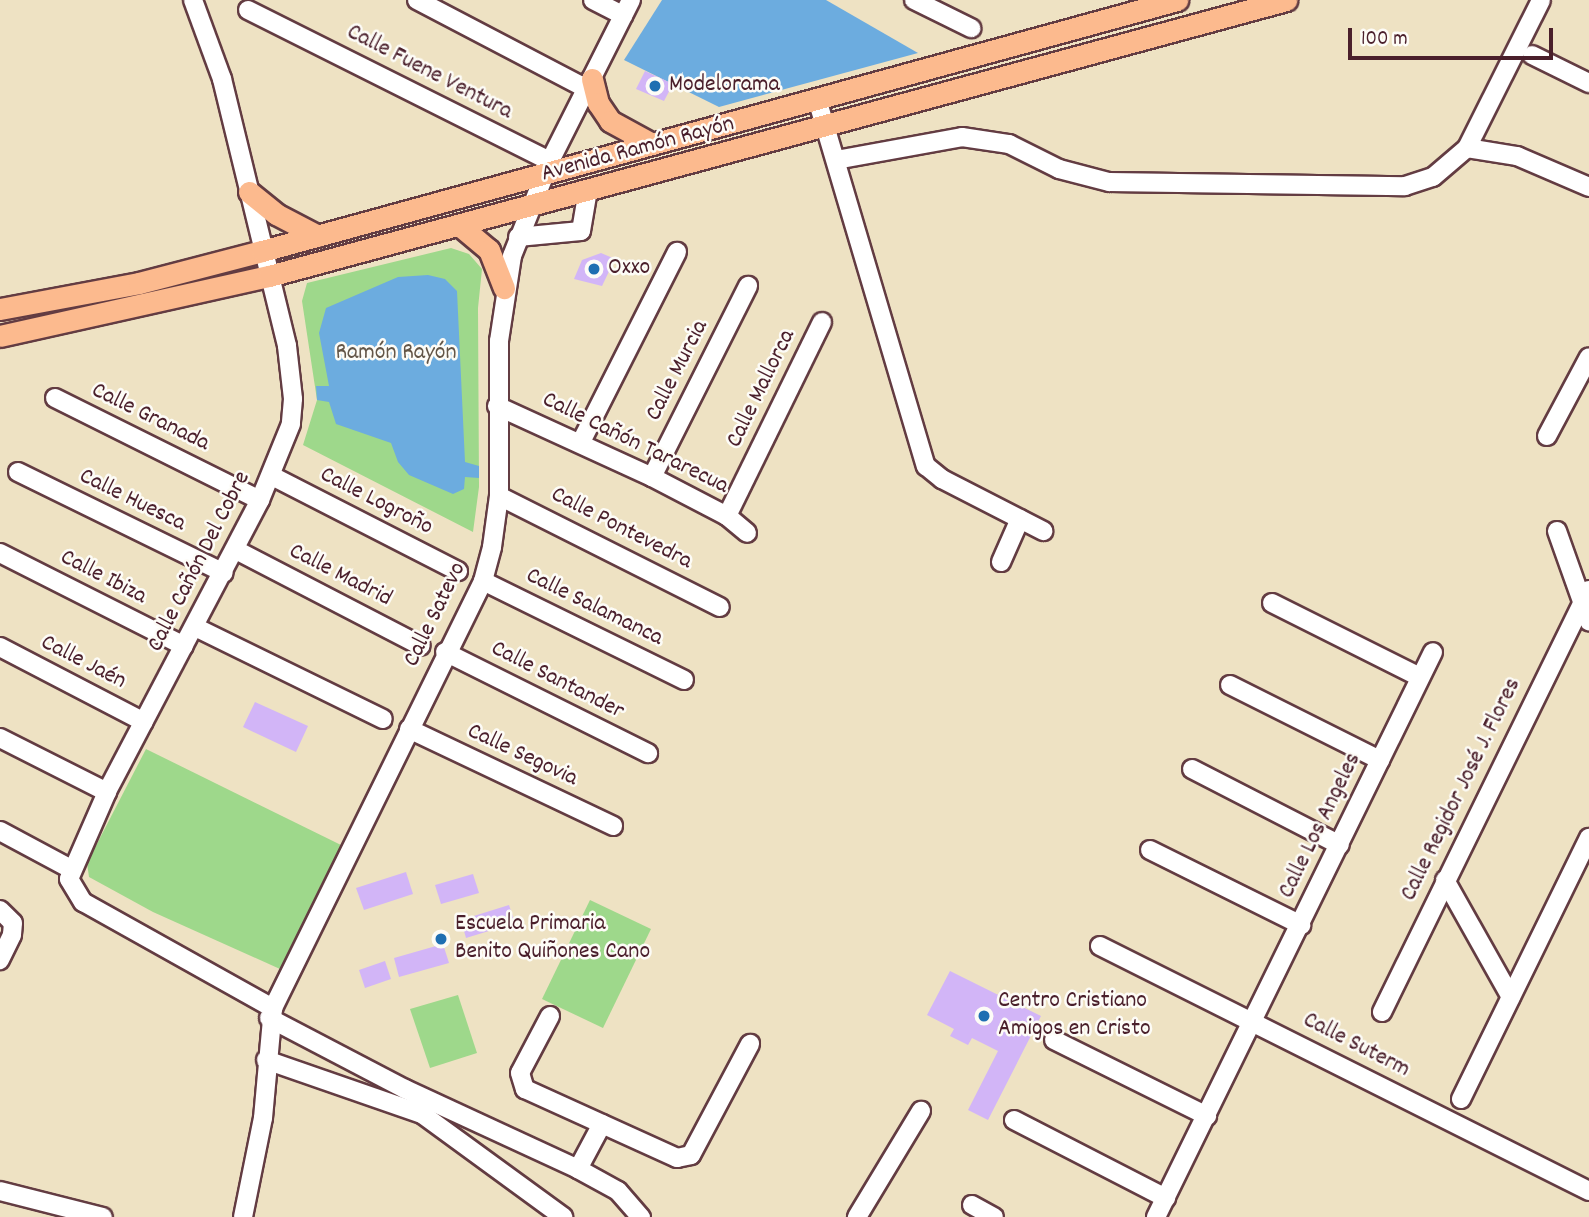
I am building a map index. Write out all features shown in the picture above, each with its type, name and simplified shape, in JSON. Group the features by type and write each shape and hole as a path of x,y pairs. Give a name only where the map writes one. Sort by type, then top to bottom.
{"main road":[{"name":"Avenida Ramón Rayón","path":"0,309 139,283 262,251 547,167 652,144 1177,0"},
{"name":"Avenida Ramón Rayón","path":"0,336 269,276 1286,0"},
{"path":"589,84 610,121 652,144"},
{"path":"249,192 276,214 318,236"},
{"path":"459,225 489,250 504,288"}],"street":[{"name":"Calle Cañón Del Cobre","path":"70,874 107,792 224,573 272,476 286,444 293,399 287,346 222,79 193,0"},
{"path":"417,0 589,84"},
{"path":"593,0 627,7"},
{"path":"914,0 971,28"},
{"path":"836,160 937,139 987,138 1059,169 1109,182 1383,188 1433,177 1468,148 1541,0"},
{"name":"Calle Satevo","path":"245,1209 263,1118 271,1013 445,652 483,581 499,496 497,406 504,288 529,206 627,7"},
{"name":"Calle Fuene Ventura","path":"248,10 547,167"},
{"path":"1532,55 1589,83"},
{"path":"817,99 926,466 942,479 1043,531"},
{"path":"1468,148 1517,156 1589,187"},
{"path":"518,236 581,231 587,191"},
{"path":"581,442 677,252"},
{"name":"Calle Murcia","path":"652,477 748,286"},
{"name":"Calle Mallorca","path":"727,516 822,322"},
{"path":"1547,436 1589,356"},
{"name":"Calle Granada","path":"55,398 260,500"},
{"name":"Calle Cañón Tararecua","path":"497,406 581,442 652,477 727,516 747,533"},
{"name":"Calle Huesca","path":"18,472 224,573"},
{"name":"Calle Logroño","path":"272,476 458,571"},
{"name":"Calle Pontevedra","path":"499,496 720,607"},
{"path":"1001,562 1020,519"},
{"path":"1557,531 1585,614"},
{"name":"Calle Madrid","path":"236,550 421,646"},
{"name":"Calle Ibiza","path":"0,553 184,646"},
{"name":"Calle Salamanca","path":"483,581 684,680"},
{"name":"Calle Regidor José J. Flores","path":"1382,1012 1445,880 1585,614 1589,590"},
{"path":"1272,603 1420,677"},
{"path":"195,626 383,719"},
{"name":"Calle Jaén","path":"0,648 144,722"},
{"name":"Calle Santander","path":"445,652 648,753"},
{"name":"Calle Los Angeles","path":"1156,1217 1254,1023 1433,652"},
{"path":"1230,685 1380,760"},
{"name":"Calle Segovia","path":"409,729 613,826"},
{"path":"0,738 107,792"},
{"path":"1192,769 1340,845"},
{"path":"0,831 70,874 83,902 405,1089 578,1169 618,1191 640,1217"},
{"path":"1461,1099 1589,838"},
{"path":"1150,850 1301,925"},
{"path":"1445,880 1511,997"},
{"path":"0,910 13,923 0,960"},
{"name":"Calle Suterm","path":"1100,946 1589,1191"},
{"path":"550,1016 520,1073 520,1083 677,1158 691,1155 750,1044"},
{"path":"1054,1040 1207,1116"},
{"path":"266,1060 422,1114 563,1217"},
{"path":"857,1217 921,1111"},
{"path":"1014,1120 1166,1198"},
{"path":"578,1169 602,1124"},
{"path":"0,1191 103,1217"},
{"path":"972,1205 994,1217"}],"green space":[{"name":"Ramón Rayón","path":"451,248 469,254 482,269 478,308 479,487 473,532 303,445 317,400 302,301 307,283"},
{"path":"146,749 341,845 280,969 153,912 89,877 87,863"},
{"path":"590,900 651,929 603,1028 542,999"},
{"path":"458,995 477,1053 430,1068 410,1009"}],"water":[{"path":"662,0 826,0 918,53 719,107 624,60"},
{"name":"Ramón Rayón","path":"428,275 445,279 457,291 465,462 479,466 479,478 465,477 464,489 453,494 409,475 398,462 391,443 336,424 329,402 317,400 316,386 329,386 319,333 326,308 398,277"}],"building":[{"name":"Modelorama","path":"645,71 673,84 664,101 636,89"},
{"name":"Oxxo","path":"601,253 615,259 602,286 574,279 582,260"},
{"path":"255,702 308,726 296,752 243,727"},
{"path":"406,872 413,894 364,910 356,888"},
{"path":"473,874 479,893 441,904 435,885"},
{"path":"509,905 515,923 466,938 461,920"},
{"path":"443,944 449,963 399,977 394,958"},
{"path":"385,961 391,979 365,988 359,970"},
{"name":"Centro Cristiano Amigos en Cristo","path":"950,971 1041,1016 988,1120 968,1110 998,1051 972,1038 968,1045 950,1036 954,1029 927,1015"}],"place":[{"name":"Modelorama","path":"655,86"},
{"name":"Oxxo","path":"594,269"},
{"name":"Escuela Primaria Benito Quiñones Cano","path":"441,939"},
{"name":"Centro Cristiano Amigos en Cristo","path":"984,1016"}]}
